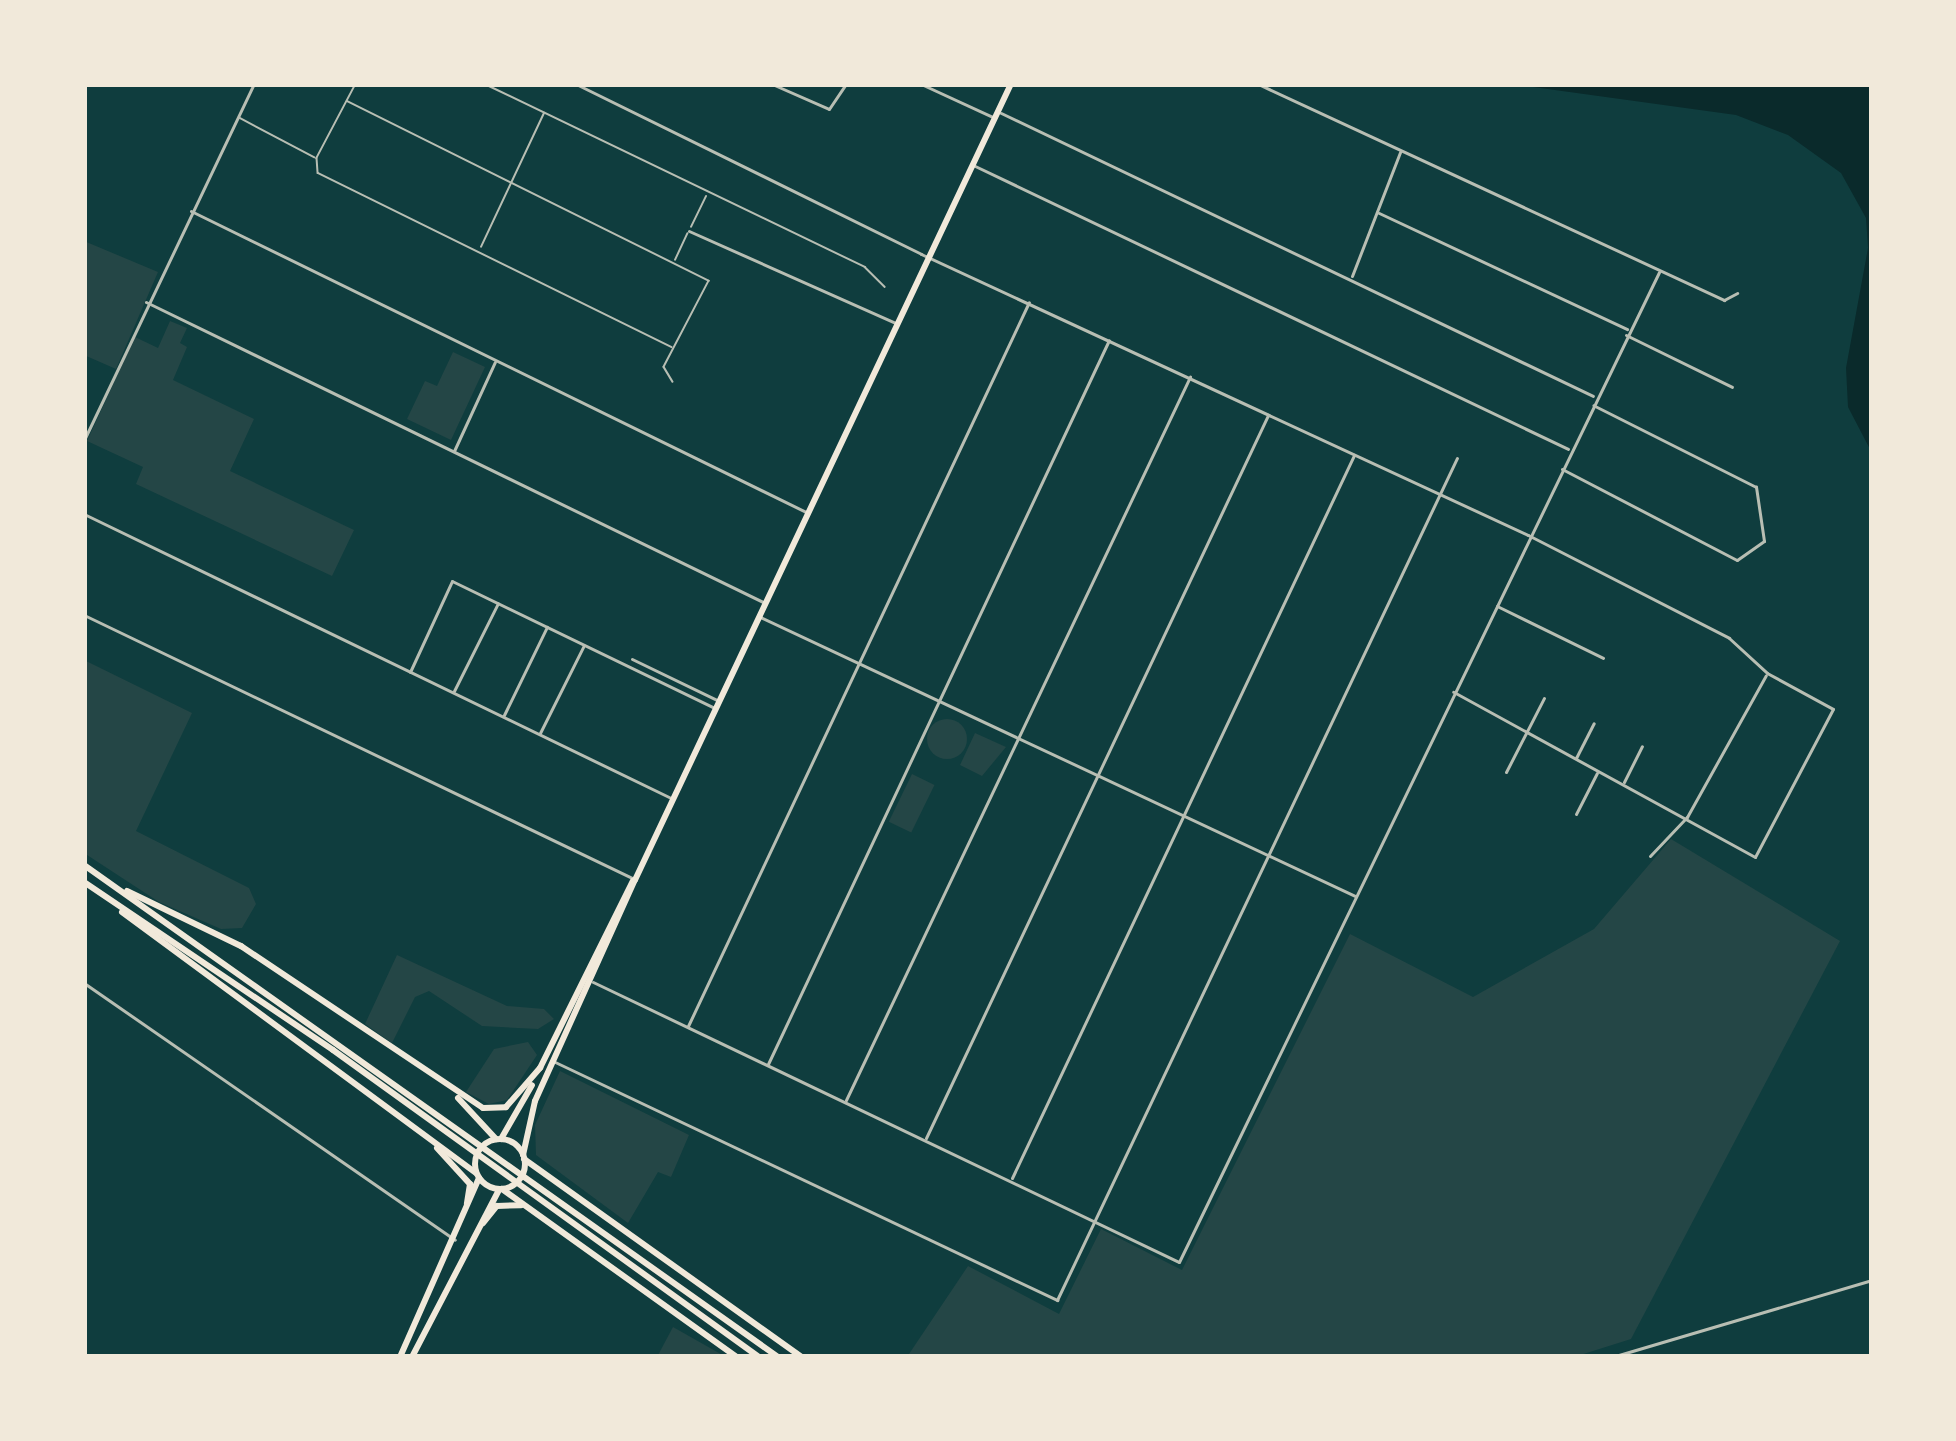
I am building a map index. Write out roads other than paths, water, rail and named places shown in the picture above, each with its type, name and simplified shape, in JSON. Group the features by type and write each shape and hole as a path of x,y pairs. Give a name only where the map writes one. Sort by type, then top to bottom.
{"main road":[{"path":"400,1357 456,1238 478,1175 477,1154 499,1139 540,1068 634,880 1011,84"},
{"path":"84,865 456,1124 778,1357"},
{"path":"103,878 241,946 452,1092 499,1139 802,1357"},
{"path":"412,1357 500,1190 520,1179 554,1061 634,880"},
{"path":"84,882 478,1175 737,1357"},
{"path":"96,891 449,1133 759,1357"},
{"path":"452,1092 499,1110 540,1068"},
{"path":"426,1136 470,1184 456,1238"},
{"path":"473,1235 497,1206 524,1205"}],"street":[{"path":"84,440 254,84"},
{"path":"576,84 1528,535 1729,638 1766,673 1833,709 1760,854 1742,854 1688,817 1453,692"},
{"path":"772,84 829,109 846,84"},
{"path":"921,84 1352,278 1594,397"},
{"path":"1258,84 1659,272 1724,300 1737,293"},
{"path":"1352,278 1401,150"},
{"path":"973,165 1569,449"},
{"path":"191,212 807,512"},
{"path":"1378,213 1732,387"},
{"path":"689,231 898,324"},
{"path":"592,982 1179,1262 1626,331 1659,272"},
{"path":"687,1027 1030,300"},
{"path":"146,302 765,603"},
{"path":"767,1065 1110,338"},
{"path":"454,452 496,360"},
{"path":"845,1102 1190,376"},
{"path":"1560,468 1737,560 1764,541 1756,487 1591,404"},
{"path":"84,410 95,415"},
{"path":"925,1141 1269,413"},
{"path":"1010,1181 1354,453"},
{"path":"554,1061 1052,1300 1095,1222 1457,458"},
{"path":"84,514 672,799"},
{"path":"409,674 452,581 717,705"},
{"path":"453,693 498,603"},
{"path":"1495,605 1603,658"},
{"path":"84,615 634,880"},
{"path":"759,616 1355,896"},
{"path":"503,717 547,627"},
{"path":"539,734 584,645"},
{"path":"632,659 717,705"},
{"path":"1650,856 1688,817 1766,673"},
{"path":"1506,772 1544,698"},
{"path":"1576,758 1594,723"},
{"path":"1624,783 1642,746"},
{"path":"1576,814 1599,770"},
{"path":"84,983 456,1238"},
{"path":"1612,1357 1872,1280"}],"lane":[{"path":"356,84 317,158 318,173 674,348"},
{"path":"485,84 877,273 885,287"},
{"path":"347,101 710,281 664,367 673,382"},
{"path":"479,251 545,111"},
{"path":"240,118 317,158"},
{"path":"673,263 707,193"}]}
